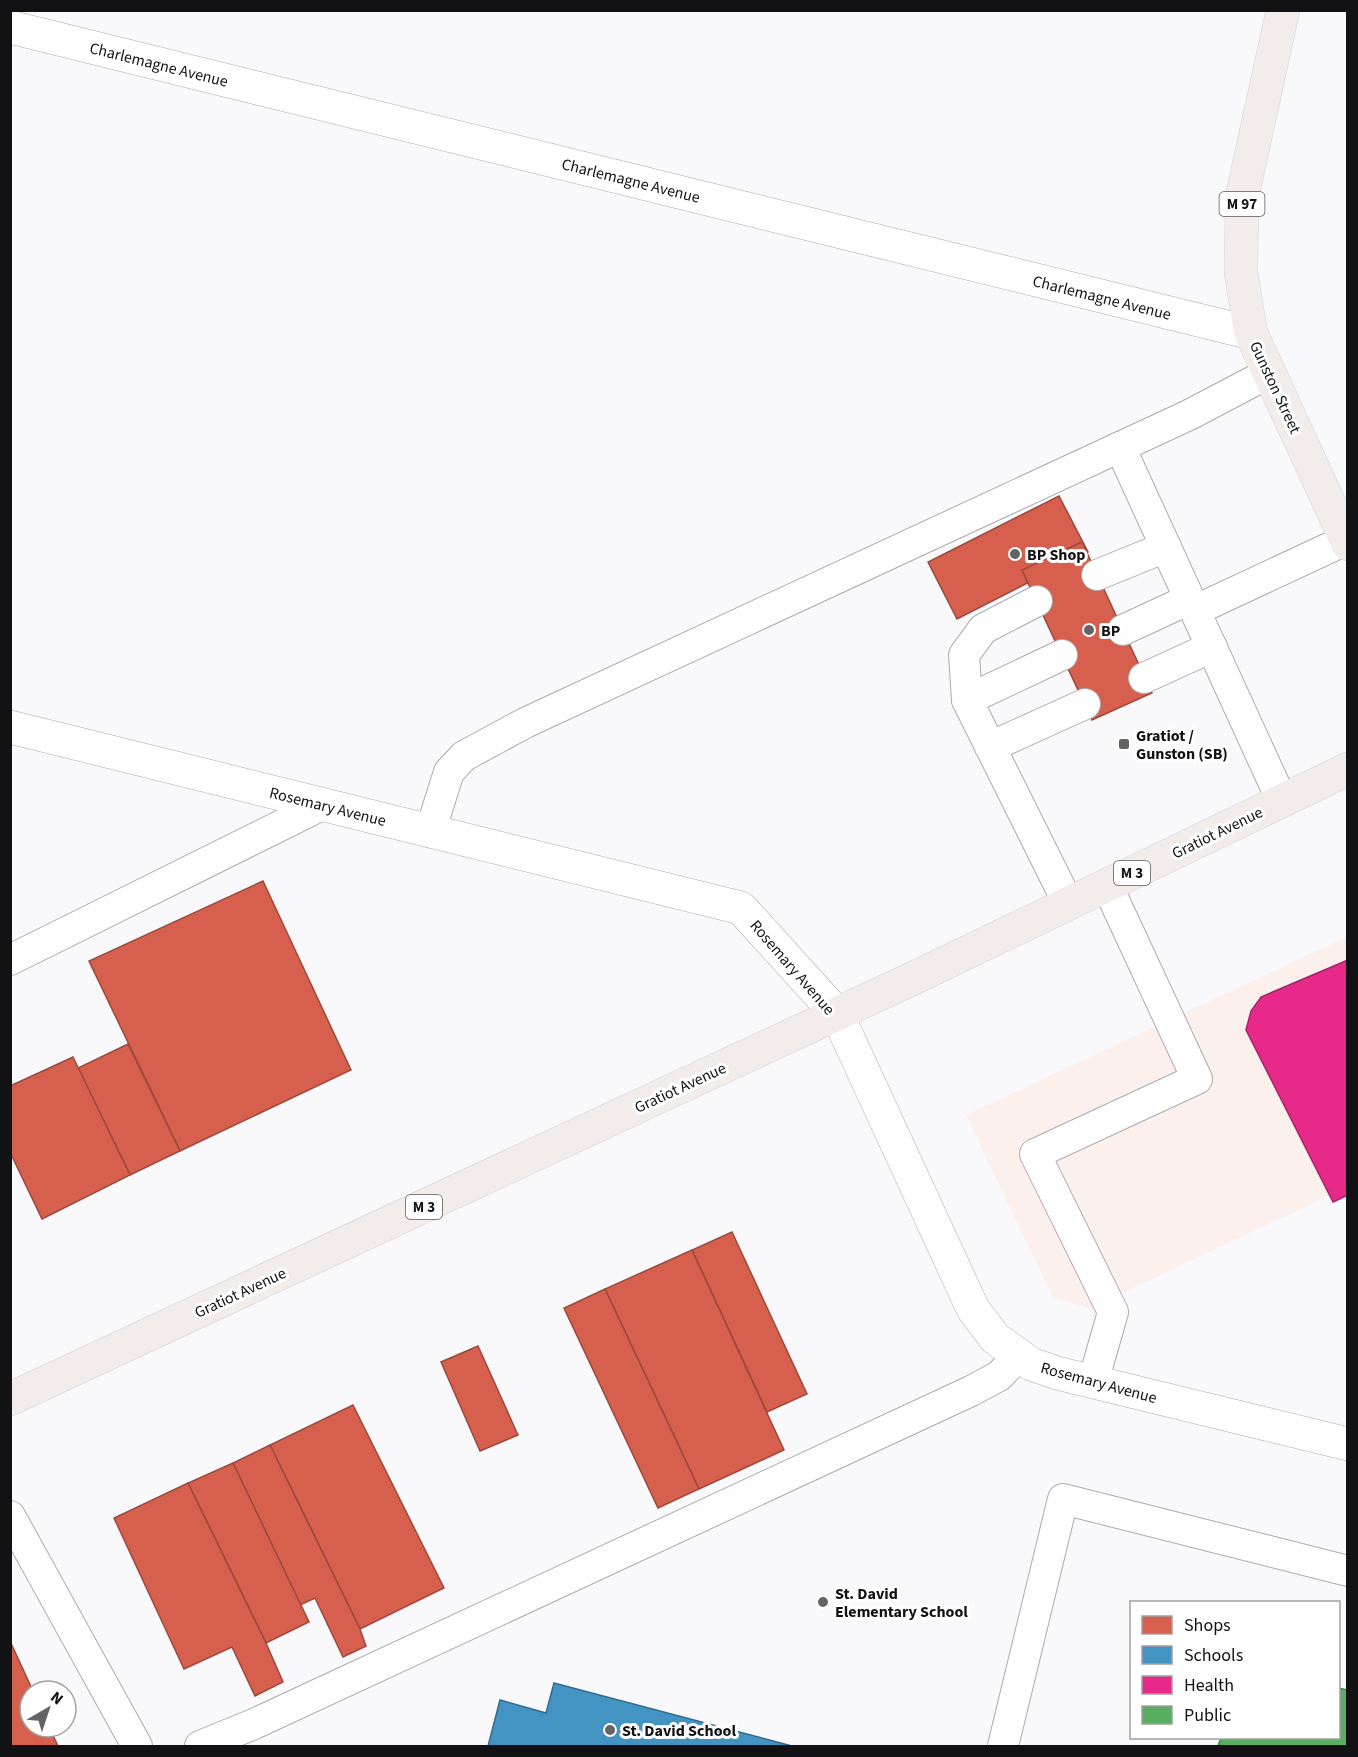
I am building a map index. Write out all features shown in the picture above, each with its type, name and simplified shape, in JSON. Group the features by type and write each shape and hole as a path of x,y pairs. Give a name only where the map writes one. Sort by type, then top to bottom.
{"main road":[{"name":"Gunston Street","path":"1283,10 1242,197 1241,273 1251,333 1347,542"},
{"name":"Gratiot Avenue","path":"10,1399 837,1014 1347,769"}],"street":[{"name":"Charlemagne Avenue","path":"10,27 1251,333"},
{"name":"Rosemary Avenue","path":"10,727 741,908 837,1014 973,1310 995,1338 1031,1364 1057,1373 1347,1444"}],"lane":[{"path":"430,832 449,772 464,756 536,718 1189,415 1269,373"},
{"path":"1120,447 1282,801"},
{"path":"1123,630 1193,605 1347,542"},
{"path":"1097,575 1166,547"},
{"path":"1037,601 983,629 964,655 967,700 1068,903"},
{"path":"1144,678 1212,647"},
{"path":"967,700 1062,656"},
{"path":"990,747 1085,704"},
{"path":"10,960 322,805"},
{"path":"1093,1382 1113,1312 1035,1154 1197,1079 1107,885"},
{"path":"200,1746 254,1724 971,1391 999,1376 1019,1355"},
{"path":"1003,1746 1063,1498 1347,1571"},
{"path":"10,1516 137,1746"}],"shaded area":[{"path":"1347,937 1347,1187 1090,1308 1053,1298 966,1115"}],"building: Shops":[{"path":"1059,496 1088,552 957,619 928,562"},
{"path":"1082,542 1152,693 1092,720 1022,570"},
{"path":"263,881 351,1070 180,1151 89,961"},
{"path":"128,1044 180,1151 130,1175 78,1068"},
{"path":"73,1057 130,1175 42,1219 10,1152 10,1086"},
{"path":"732,1232 807,1394 767,1412 692,1250"},
{"path":"692,1250 784,1450 699,1489 605,1289"},
{"path":"605,1289 699,1489 658,1508 564,1308"},
{"path":"478,1346 518,1435 480,1451 441,1362"},
{"path":"353,1405 444,1588 360,1629 270,1445"},
{"path":"270,1445 360,1629 366,1646 343,1657 315,1598 300,1605 233,1463"},
{"path":"233,1463 309,1622 266,1643 188,1483"},
{"path":"188,1483 283,1682 255,1696 232,1647 184,1669 114,1518"},
{"path":"10,1641 27,1679 18,1679 18,1739 55,1739 58,1746 10,1746"}],"building: Schools":[{"name":"St. David School","path":"554,1683 792,1746 488,1746 500,1700 546,1713"}],"building: Health":[{"path":"1348,960 1348,1195 1333,1202 1246,1030 1251,1011 1261,997"}],"building: Public":[{"path":"1340,1688 1348,1690 1348,1746 1218,1746 1221,1739 1340,1739"}],"place":[{"name":"BP Shop","path":"1015,554"},
{"name":"BP","path":"1089,630"},
{"name":"Gratiot / Gunston (SB)","path":"1124,744"},
{"name":"St. David Elementary School","path":"823,1602"},
{"name":"St. David School","path":"610,1730"}]}
